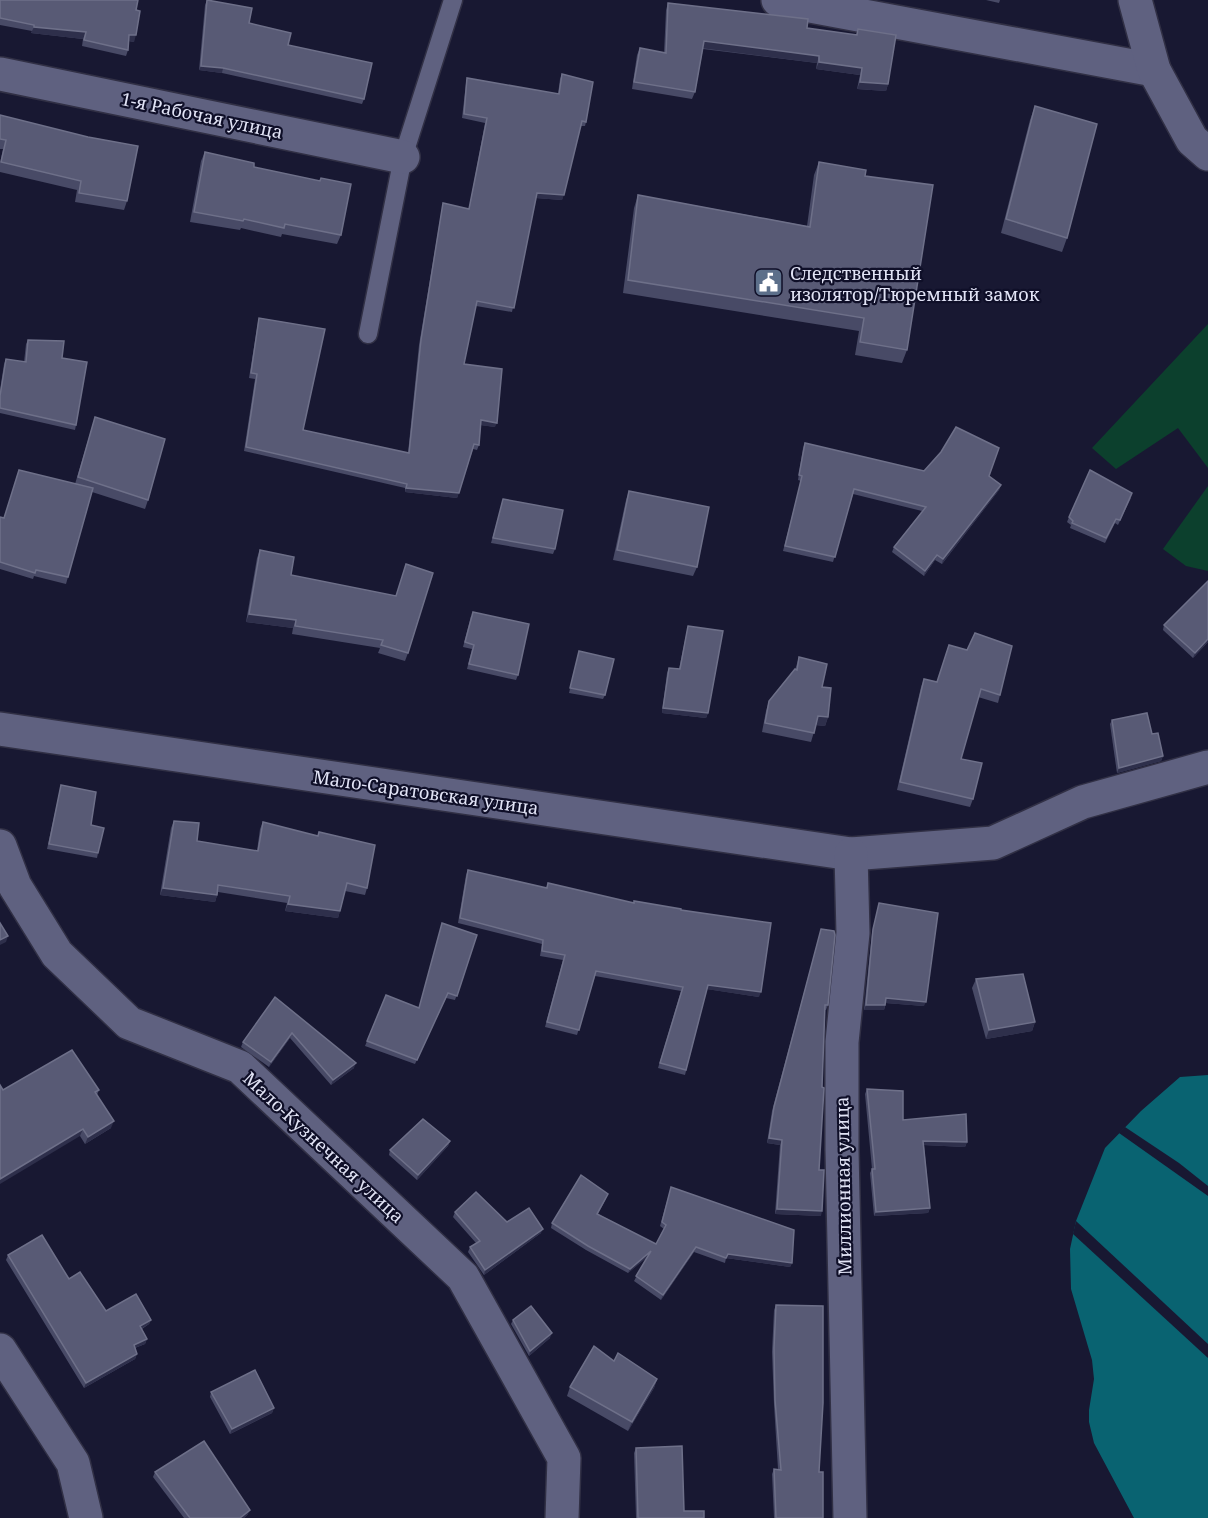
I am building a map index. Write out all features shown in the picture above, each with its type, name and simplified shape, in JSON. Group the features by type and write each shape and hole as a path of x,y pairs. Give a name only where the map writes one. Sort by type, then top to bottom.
{"street":[{"path":"778,0 1154,69"},
{"path":"1136,0 1154,69 1200,147"},
{"name":"1-я Рабочая улица","path":"0,74 403,157"},
{"name":"Мало-Саратовская улица","path":"0,729 851,854 993,843 1083,802 1208,767"},
{"name":"Мало-Кузнечная улица","path":"0,846 15,886 57,954 129,1023 240,1067 463,1277 564,1458 562,1518"},
{"name":"Миллионная улица","path":"850,1518 842,1150 842,1042 853,933 851,854"},
{"path":"0,1350 73,1463 86,1518"}],"lane":[{"path":"368,334 403,157 453,0"}],"shaded area":[{"path":"1208,324 1208,468 1178,428 1116,469 1092,448"},
{"path":"1208,486 1208,571 1186,566 1163,549"},
{"path":"1208,1075 1208,1518 1134,1518 1094,1443 1089,1422 1094,1379 1092,1360 1071,1289 1070,1249 1076,1221 1105,1148 1141,1111 1180,1077"}],"pier":[{"path":"1125,1127 1179,1163 1208,1186 1208,1196 1119,1133"},
{"path":"1076,1221 1208,1344 1208,1358 1073,1234"}],"building":[{"path":"0,0 138,0 136,10 140,11 136,35 129,35 128,50 84,40 86,32 34,27 34,25 0,18"},
{"path":"207,0 252,8 249,23 291,33 288,45 372,63 364,99 223,68 201,66"},
{"path":"668,3 808,19 807,28 857,35 858,29 896,35 888,84 860,82 862,68 819,62 819,56 704,41 695,92 634,82 640,48 666,53"},
{"path":"562,74 593,82 586,122 582,121 564,195 537,193 514,308 477,301 464,364 502,369 497,423 481,420 479,445 474,444 459,493 406,488 407,484 246,447 257,374 251,373 259,318 325,329 303,430 409,453 421,340 443,203 469,209 487,118 464,114 467,78 559,94"},
{"path":"1035,106 1097,124 1067,238 1006,219"},
{"path":"0,115 88,137 138,146 127,201 79,193 81,181 1,162 6,140 0,139"},
{"path":"205,152 254,163 254,167 320,181 321,178 351,184 341,235 285,224 284,228 244,219 243,221 194,212"},
{"name":"Следственный изолятор/Тюремный замок","path":"819,162 866,170 865,176 933,185 907,350 860,342 864,318 628,280 638,195 810,227"},
{"path":"28,340 64,341 62,358 87,362 76,425 0,408 6,359 26,362"},
{"path":"95,417 165,439 148,500 78,477"},
{"path":"956,427 999,448 989,476 1001,485 943,559 937,555 925,571 894,547 926,507 854,489 835,557 785,546 802,476 799,475 805,443 924,471 941,452"},
{"path":"19,470 93,488 68,577 36,570 35,573 0,562 0,517 4,518"},
{"path":"1090,470 1132,493 1120,520 1116,519 1106,538 1072,523 1069,517"},
{"path":"629,491 709,507 697,567 617,550"},
{"path":"503,499 563,510 555,549 493,538"},
{"path":"260,550 294,557 291,575 396,596 406,564 433,573 408,653 381,645 383,640 295,626 296,620 249,614"},
{"path":"1208,581 1208,639 1195,653 1164,625"},
{"path":"473,612 529,624 518,675 469,664 474,645 465,642"},
{"path":"688,626 723,631 708,713 663,708 669,668 680,669"},
{"path":"975,633 1012,646 1000,695 981,689 961,759 982,763 973,799 900,782 924,679 937,682 949,645 967,650"},
{"path":"579,651 614,659 605,695 570,688"},
{"path":"799,657 827,664 822,687 831,688 828,717 818,716 814,733 765,723 769,701 795,669 797,670"},
{"path":"1147,713 1152,734 1158,733 1163,756 1119,768 1112,720"},
{"path":"61,785 96,792 91,825 104,828 98,853 49,844"},
{"path":"174,821 199,823 197,841 258,851 263,822 318,836 319,832 375,845 367,888 347,883 340,911 288,904 290,896 218,885 217,895 163,888"},
{"path":"468,870 547,888 548,883 634,903 634,901 771,923 761,992 708,985 686,1070 660,1063 683,987 596,971 579,1030 547,1022 565,955 542,951 543,940 460,918"},
{"path":"879,903 938,913 926,1002 886,998 885,1005 866,1005 873,929"},
{"path":"0,923 8,936 0,940"},
{"path":"442,923 477,935 457,996 448,993 417,1060 367,1041 386,995 419,1008"},
{"path":"821,929 834,931 835,935 828,1005 825,1005 822,1087 824,1088 819,1170 824,1170 822,1211 777,1209 782,1140 769,1138 774,1107"},
{"path":"1023,974 1035,1022 989,1030 976,979"},
{"path":"275,997 356,1063 333,1080 292,1033 271,1062 243,1042"},
{"path":"72,1050 99,1090 95,1092 114,1121 88,1137 83,1129 0,1179 0,1085 3,1090"},
{"path":"867,1089 903,1091 903,1120 966,1114 967,1142 923,1141 930,1208 876,1212 872,1169 875,1169"},
{"path":"423,1119 450,1141 418,1175 390,1150"},
{"path":"581,1175 608,1194 597,1214 656,1244 666,1225 662,1222 671,1187 794,1230 792,1263 728,1254 726,1258 696,1247 663,1295 636,1276 651,1251 630,1269 552,1223"},
{"path":"476,1192 507,1222 529,1208 543,1229 485,1270 470,1247 480,1241 455,1212"},
{"path":"42,1235 69,1279 80,1272 106,1311 136,1294 151,1320 140,1326 147,1339 134,1345 137,1354 86,1383 8,1255"},
{"path":"776,1305 823,1306 823,1403 819,1472 823,1472 823,1518 776,1518 774,1469 781,1470 775,1400"},
{"path":"531,1306 552,1333 530,1351 513,1320"},
{"path":"594,1346 614,1361 618,1353 657,1379 632,1422 570,1387"},
{"path":"255,1370 274,1408 232,1429 211,1392"},
{"path":"204,1441 250,1510 240,1518 190,1518 155,1472"},
{"path":"682,1446 684,1511 704,1511 704,1518 638,1518 636,1448"}],"place":[{"name":"Следственный изолятор/Тюремный замок","path":"769,283"}]}
